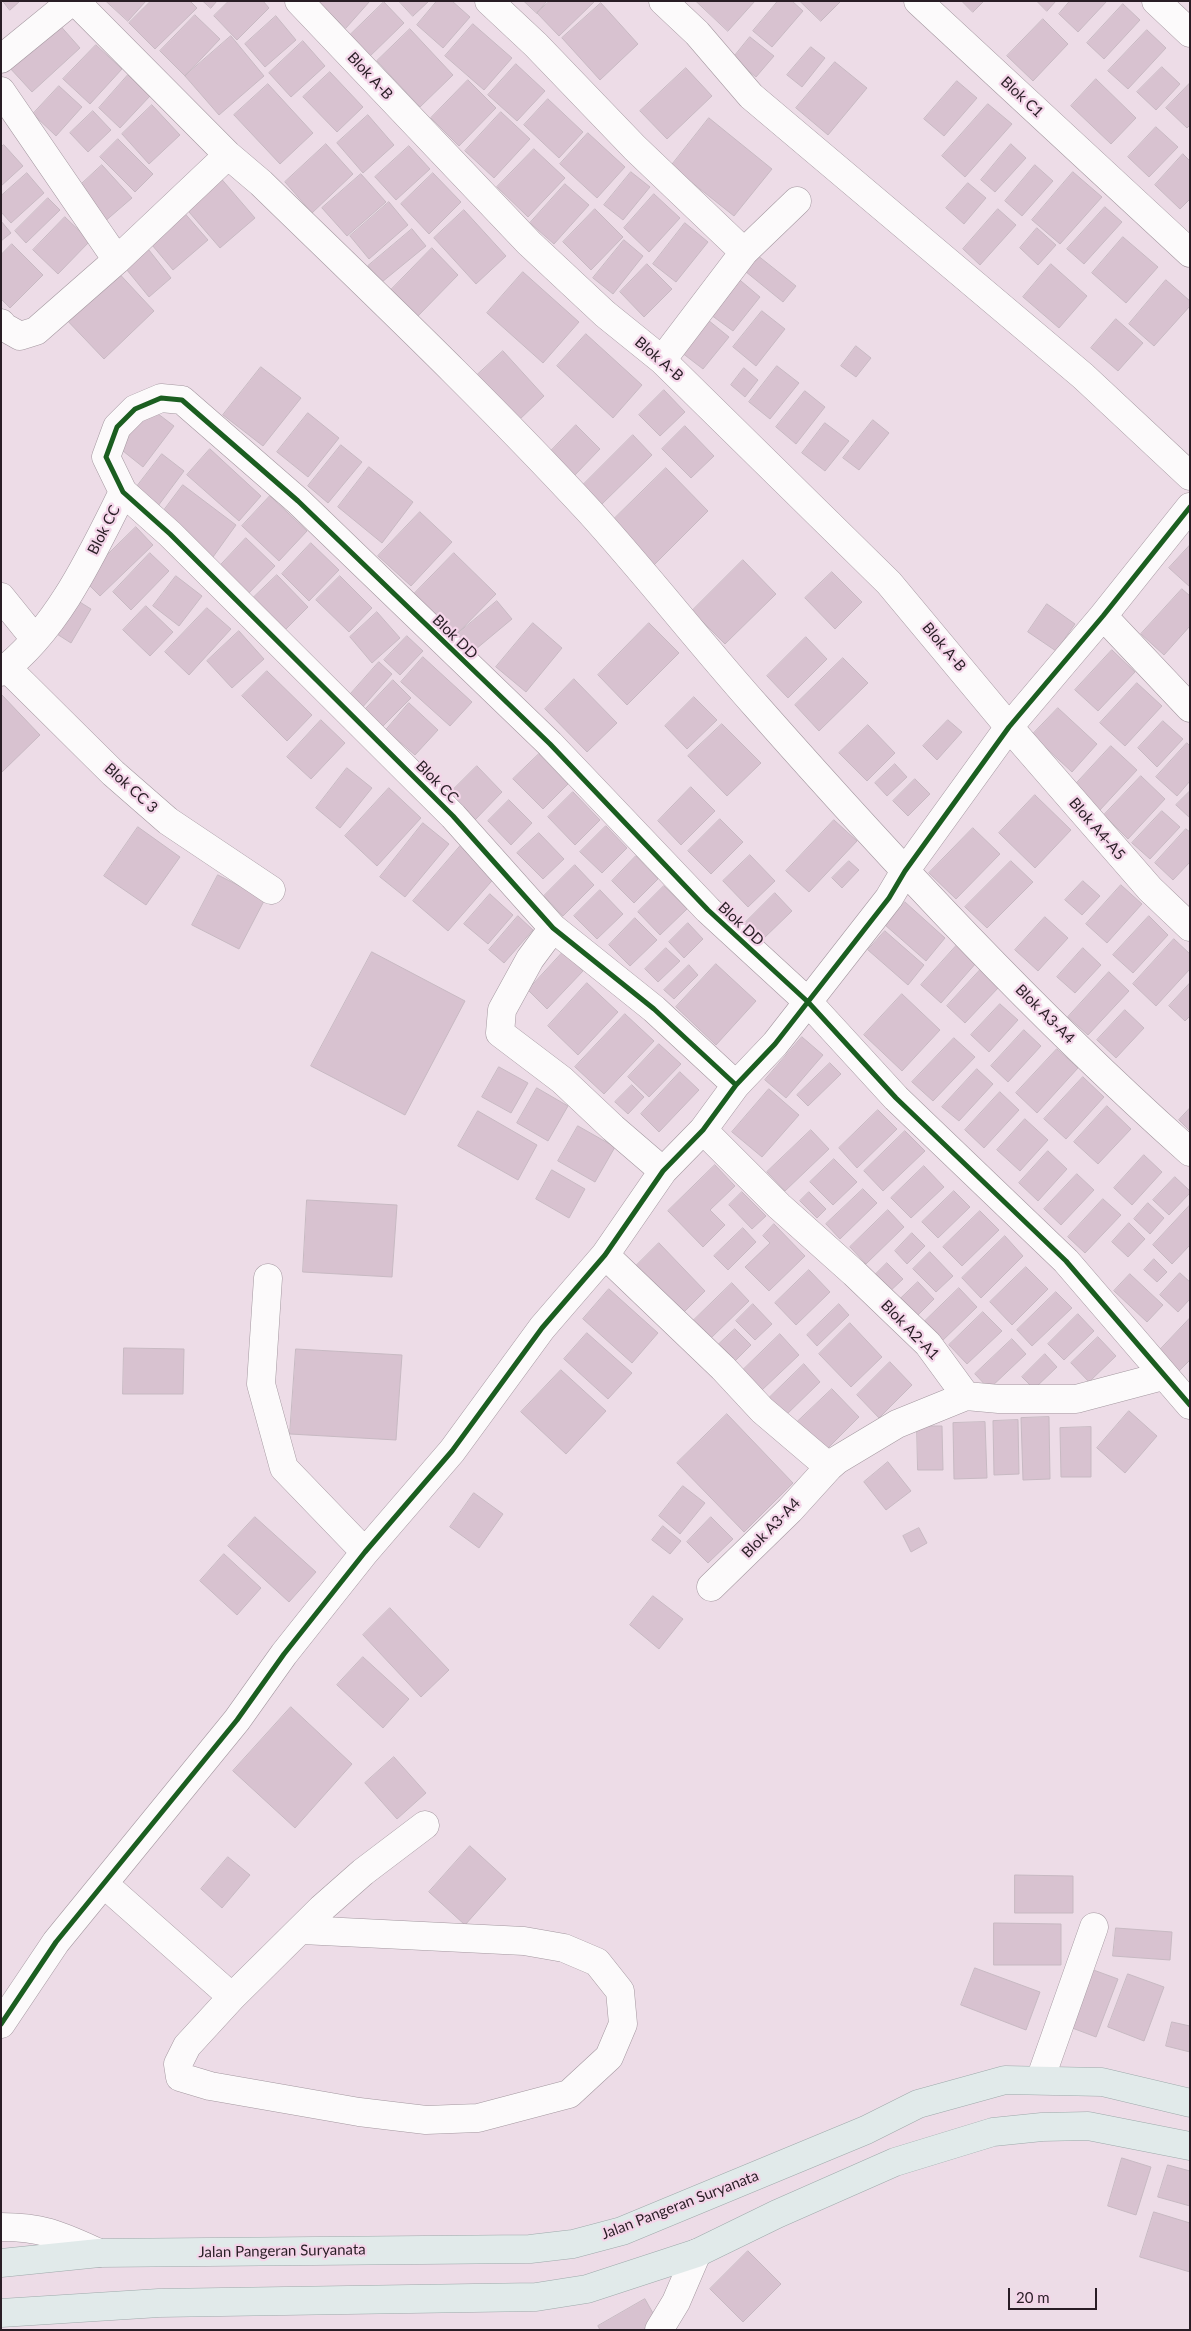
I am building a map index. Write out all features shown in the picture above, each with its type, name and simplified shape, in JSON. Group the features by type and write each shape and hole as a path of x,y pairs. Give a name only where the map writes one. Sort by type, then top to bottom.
{"main road":[{"name":"Jalan Pangeran Suryanata","path":"1,2263 99,2253 530,2249 573,2244 622,2231 866,2130 918,2104 1006,2080 1102,2082 1190,2103"},
{"path":"1,2313 159,2303 536,2297 587,2289 697,2252 895,2162 993,2132 1042,2127 1088,2126 1190,2146"}],"street":[{"path":"1,59 74,1"},
{"name":"Blok A3-A4","path":"74,1 228,155 260,183 447,365 590,512 755,705 905,871 1070,1040 1190,1152"},
{"name":"Blok A-B","path":"299,1 529,243 605,314 662,360 890,583 1009,727"},
{"path":"489,1 536,45 635,148 744,252"},
{"path":"662,1 697,33 751,96 1082,376 1190,476"},
{"name":"Blok C1","path":"918,1 1190,253"},
{"path":"1156,1 1190,33"},
{"path":"1,90 117,260"},
{"path":"1,323 4,327 20,336 36,331 117,260 228,155"},
{"path":"662,360 744,252 797,201"},
{"name":"Blok DD","path":"123,492 106,457 117,427 135,409 162,398 182,400 298,501 550,744 708,910 808,1002 896,1098 1066,1261 1163,1376 1190,1405"},
{"name":"Blok CC","path":"4,670 35,639 56,613 84,569 123,492 170,534 454,816 553,928 654,1009 736,1084"},
{"path":"1,2024 56,1942 237,1720 284,1654 365,1552 452,1451 542,1328 605,1256 663,1171 703,1130 736,1084 775,1044 889,898 905,871 1009,727 1103,616 1190,507"},
{"path":"1,596 35,639"},
{"path":"1103,616 1190,708"},
{"name":"Blok CC 3","path":"4,670 113,773 168,821 271,890"},
{"name":"Blok A4-A5","path":"1009,727 1150,890 1190,927"},
{"path":"553,928 530,959 502,1010 500,1033 562,1080 613,1128 663,1171"},
{"name":"Blok A2-A1","path":"703,1130 778,1206 854,1273 928,1344 966,1396"},
{"path":"605,1256 723,1368 762,1410 829,1467"},
{"path":"268,1278 261,1384 284,1468 365,1552"},
{"path":"966,1396 999,1399 1076,1399 1163,1376"},
{"name":"Blok A3-A4","path":"711,1586 790,1510 837,1460 898,1424 966,1396"},
{"path":"302,1930 524,1941 564,1948 598,1962 620,1991 623,2024 609,2057 569,2094 478,2118 426,2120 350,2111 210,2086 180,2077 178,2064 187,2046 232,1997 322,1909 363,1872 425,1825"},
{"path":"104,1884 232,1997"},
{"path":"1040,2080 1094,1927"},
{"path":"1,2227 27,2227 50,2231 99,2253"},
{"path":"659,2330 676,2302 697,2252"}],"building":[{"path":"3,1 20,1 10,10"},
{"path":"106,1 146,1 128,21"},
{"path":"151,1 190,1 197,8 155,49 129,23"},
{"path":"203,1 217,1 211,8"},
{"path":"229,1 263,1 269,8 237,40 214,16"},
{"path":"317,1 370,1 346,28"},
{"path":"399,1 429,1 413,16"},
{"path":"437,1 452,1 470,17 443,48 417,25"},
{"path":"524,1 547,1 537,13"},
{"path":"550,1 595,1 559,36 537,13"},
{"path":"696,1 755,1 728,31"},
{"path":"778,1 792,1 803,11 772,47 753,31"},
{"path":"800,1 841,1 821,21"},
{"path":"962,1 984,1 973,12"},
{"path":"1037,1 1056,1 1047,11"},
{"path":"1070,1 1107,1 1078,32 1059,14"},
{"path":"384,2 404,23 365,61 345,40"},
{"path":"601,3 638,44 600,80 562,38"},
{"path":"1123,4 1140,20 1104,59 1087,43"},
{"path":"195,15 220,39 185,76 160,51"},
{"path":"276,16 296,40 265,67 245,44"},
{"path":"1043,19 1068,44 1033,81 1007,56"},
{"path":"57,22 80,48 32,92 9,67"},
{"path":"473,24 512,58 484,90 445,56"},
{"path":"410,29 453,75 420,107 377,61"},
{"path":"1147,30 1166,48 1128,89 1108,71"},
{"path":"231,36 264,76 219,115 185,76"},
{"path":"750,37 774,56 756,77 733,58"},
{"path":"303,41 325,66 291,97 269,73"},
{"path":"96,45 122,69 90,104 63,79"},
{"path":"811,47 825,58 802,87 787,75"},
{"path":"835,62 867,88 828,135 796,108"},
{"path":"516,64 545,91 517,121 488,95"},
{"path":"1162,67 1180,84 1156,110 1137,92"},
{"path":"686,68 712,96 667,139 640,111"},
{"path":"330,72 363,107 337,132 303,97"},
{"path":"128,75 150,96 120,128 99,108"},
{"path":"1096,79 1136,118 1111,144 1071,106"},
{"path":"468,80 496,108 459,146 431,118"},
{"path":"957,81 977,98 944,136 924,119"},
{"path":"1190,83 1190,125 1187,128 1166,108"},
{"path":"268,84 313,133 280,164 234,115"},
{"path":"59,86 82,107 56,136 33,114"},
{"path":"548,99 583,132 559,158 524,125"},
{"path":"988,104 1012,124 965,177 942,156"},
{"path":"152,105 180,135 149,164 122,134"},
{"path":"93,111 111,130 88,152 70,133"},
{"path":"501,112 530,139 494,178 465,151"},
{"path":"368,115 394,145 363,173 337,143"},
{"path":"709,118 772,169 734,216 671,166"},
{"path":"1156,127 1178,147 1149,177 1128,157"},
{"path":"588,133 625,167 597,198 560,164"},
{"path":"118,139 153,174 135,192 100,157"},
{"path":"326,144 353,174 312,213 285,182"},
{"path":"1011,144 1026,158 995,192 981,180"},
{"path":"4,145 23,166 1,186 1,147"},
{"path":"409,146 430,169 396,200 375,177"},
{"path":"534,149 565,178 528,217 497,187"},
{"path":"1183,154 1190,161 1190,199 1180,209 1155,185"},
{"path":"102,165 132,198 103,223 74,191"},
{"path":"1035,165 1053,181 1022,216 1005,201"},
{"path":"631,172 650,187 623,220 604,205"},
{"path":"1073,172 1102,197 1060,244 1032,220"},
{"path":"27,173 44,193 11,223 1,212 1,196"},
{"path":"433,173 461,202 429,234 401,204"},
{"path":"361,174 386,202 347,236 322,208"},
{"path":"218,175 255,218 220,248 183,205"},
{"path":"968,183 986,198 964,224 946,208"},
{"path":"565,184 589,205 554,244 530,223"},
{"path":"654,194 680,218 649,252 624,228"},
{"path":"48,198 60,210 26,243 15,231"},
{"path":"389,202 408,225 369,259 350,236"},
{"path":"1105,207 1122,222 1084,264 1067,249"},
{"path":"181,209 208,240 173,270 147,239"},
{"path":"595,209 623,237 591,270 563,242"},
{"path":"998,209 1016,225 980,265 963,249"},
{"path":"464,210 506,256 476,284 434,238"},
{"path":"65,217 90,241 58,274 33,250"},
{"path":"1,221 11,233 1,241"},
{"path":"685,223 708,242 676,282 653,264"},
{"path":"1037,228 1056,245 1038,265 1020,248"},
{"path":"412,229 426,246 382,282 368,266"},
{"path":"1123,237 1158,267 1126,303 1092,273"},
{"path":"624,240 643,256 613,294 593,278"},
{"path":"12,244 43,275 10,308 1,299 1,255"},
{"path":"145,245 171,278 149,297 122,264"},
{"path":"432,248 458,275 417,317 390,291"},
{"path":"752,251 796,286 783,302 740,267"},
{"path":"647,264 672,289 644,317 620,292"},
{"path":"1051,264 1087,296 1059,328 1023,297"},
{"path":"113,267 154,311 104,359 62,315"},
{"path":"523,272 579,322 543,363 487,313"},
{"path":"735,276 760,297 733,331 707,312"},
{"path":"1166,280 1190,301 1190,306 1154,346 1129,324"},
{"path":"762,311 785,329 756,366 733,347"},
{"path":"703,316 729,337 703,369 677,349"},
{"path":"1116,319 1143,343 1118,371 1091,348"},
{"path":"586,334 642,385 613,418 557,366"},
{"path":"856,346 871,358 856,377 841,366"},
{"path":"503,351 544,396 517,422 475,377"},
{"path":"777,366 799,383 770,419 749,402"},
{"path":"261,367 301,398 263,446 223,415"},
{"path":"744,368 758,380 745,397 731,385"},
{"path":"664,390 685,412 660,436 639,415"},
{"path":"805,391 825,407 796,444 776,427"},
{"path":"149,407 174,426 143,467 118,447"},
{"path":"308,413 339,438 308,477 277,452"},
{"path":"873,420 889,433 859,470 843,458"},
{"path":"825,423 849,441 825,471 802,453"},
{"path":"576,425 600,449 574,476 549,453"},
{"path":"685,426 714,456 691,478 662,449"},
{"path":"633,435 652,455 601,505 582,486"},
{"path":"341,445 362,462 328,503 308,486"},
{"path":"210,449 261,496 239,521 187,475"},
{"path":"162,454 184,471 158,506 135,489"},
{"path":"369,467 413,502 382,543 338,507"},
{"path":"666,468 708,511 653,566 611,522"},
{"path":"183,485 236,525 213,557 159,517"},
{"path":"270,496 307,531 279,561 242,526"},
{"path":"420,512 452,542 411,586 378,556"},
{"path":"136,527 153,545 100,596 83,579"},
{"path":"246,538 275,566 245,597 217,569"},
{"path":"311,543 339,570 309,601 282,574"},
{"path":"1190,545 1190,587 1169,568"},
{"path":"150,553 169,571 131,610 113,592"},
{"path":"454,553 496,594 455,636 413,595"},
{"path":"743,560 776,594 725,644 692,611"},
{"path":"832,572 862,602 835,629 805,598"},
{"path":"277,575 308,607 284,631 252,599"},
{"path":"176,576 202,596 179,626 153,606"},
{"path":"340,576 372,608 349,632 316,600"},
{"path":"1182,589 1190,596 1190,626 1164,655 1141,634"},
{"path":"70,596 91,609 71,643 49,629"},
{"path":"497,601 512,619 470,654 455,636"},
{"path":"1047,604 1075,624 1056,651 1028,632"},
{"path":"146,606 173,632 150,656 123,630"},
{"path":"207,608 231,629 189,675 165,652"},
{"path":"377,612 400,638 372,663 350,637"},
{"path":"533,623 562,648 526,692 496,667"},
{"path":"649,623 679,653 627,705 598,675"},
{"path":"239,631 264,659 232,688 207,661"},
{"path":"407,636 423,651 400,675 384,660"},
{"path":"806,637 827,659 788,698 767,676"},
{"path":"1112,650 1135,672 1098,711 1075,690"},
{"path":"423,657 472,702 450,726 401,682"},
{"path":"843,658 868,683 819,731 795,705"},
{"path":"379,662 392,674 360,710 347,698"},
{"path":"267,671 312,715 287,741 242,696"},
{"path":"574,679 617,723 587,752 545,709"},
{"path":"393,680 411,698 377,732 360,715"},
{"path":"1137,683 1162,706 1125,746 1100,723"},
{"path":"1,694 40,735 1,773"},
{"path":"694,697 717,720 687,749 665,726"},
{"path":"409,703 438,730 415,755 386,730"},
{"path":"1058,708 1097,744 1072,772 1032,735"},
{"path":"321,720 345,743 311,779 287,757"},
{"path":"948,720 962,732 937,760 923,746"},
{"path":"1163,721 1183,739 1157,767 1138,748"},
{"path":"722,724 761,763 727,796 688,756"},
{"path":"868,725 895,753 867,781 839,753"},
{"path":"1187,743 1190,746 1190,781 1177,796 1156,777"},
{"path":"1111,746 1137,770 1100,810 1074,786"},
{"path":"539,754 568,784 543,809 513,779"},
{"path":"895,764 907,777 887,796 875,783"},
{"path":"477,766 502,792 474,821 448,795"},
{"path":"347,768 372,788 340,828 316,808"},
{"path":"1141,776 1165,799 1128,839 1104,815"},
{"path":"915,779 930,794 908,816 893,801"},
{"path":"691,787 715,811 681,845 658,821"},
{"path":"389,788 421,818 377,866 345,836"},
{"path":"1190,791 1190,818 1176,805"},
{"path":"573,792 600,820 575,845 548,817"},
{"path":"1035,795 1071,830 1035,868 999,833"},
{"path":"509,800 532,823 511,845 488,821"},
{"path":"1162,811 1180,827 1150,859 1132,843"},
{"path":"720,819 743,842 711,874 688,851"},
{"path":"834,820 857,841 809,892 786,871"},
{"path":"423,823 449,844 405,897 380,877"},
{"path":"606,826 627,848 602,873 580,852"},
{"path":"138,827 180,857 146,905 104,876"},
{"path":"973,828 1000,854 956,899 929,873"},
{"path":"1186,829 1190,832 1190,862 1173,880 1155,863"},
{"path":"539,833 564,859 543,879 517,853"},
{"path":"462,844 497,875 448,931 413,901"},
{"path":"750,855 775,881 748,907 723,881"},
{"path":"636,856 658,879 634,903 612,881"},
{"path":"849,861 859,870 842,888 832,878"},
{"path":"1011,861 1033,882 987,928 965,907"},
{"path":"575,865 594,885 563,916 544,896"},
{"path":"218,875 265,899 239,949 192,925"},
{"path":"1083,881 1100,896 1082,915 1065,900"},
{"path":"1121,885 1142,904 1107,943 1086,924"},
{"path":"664,886 687,909 660,935 638,912"},
{"path":"600,890 623,914 597,939 574,916"},
{"path":"775,893 792,911 762,940 745,923"},
{"path":"490,894 513,915 488,944 464,924"},
{"path":"905,902 945,938 926,961 885,925"},
{"path":"518,916 533,930 504,963 489,950"},
{"path":"1149,916 1168,935 1133,973 1113,955"},
{"path":"1045,917 1068,938 1038,971 1015,950"},
{"path":"635,918 657,940 630,966 609,945"},
{"path":"688,923 703,939 684,958 669,942"},
{"path":"885,931 924,965 908,985 868,950"},
{"path":"1174,939 1190,954 1190,969 1156,1006 1133,984"},
{"path":"957,945 977,962 941,1003 921,985"},
{"path":"666,948 680,961 658,982 645,969"},
{"path":"1083,948 1101,965 1075,993 1057,977"},
{"path":"372,952 465,1001 405,1115 311,1066"},
{"path":"563,952 583,971 547,1009 528,990"},
{"path":"716,964 756,1001 716,1045 676,1007"},
{"path":"689,965 698,975 674,999 664,990"},
{"path":"981,969 999,987 965,1023 947,1006"},
{"path":"1109,972 1129,991 1088,1035 1068,1017"},
{"path":"587,983 618,1012 578,1055 548,1026"},
{"path":"1190,983 1190,1016 1185,1021 1169,1006"},
{"path":"902,994 940,1030 902,1071 864,1035"},
{"path":"1000,1004 1018,1020 989,1052 971,1035"},
{"path":"1125,1010 1144,1028 1116,1058 1097,1040"},
{"path":"625,1014 654,1041 604,1094 575,1067"},
{"path":"1024,1030 1041,1046 1008,1082 991,1066"},
{"path":"802,1037 823,1055 786,1098 765,1080"},
{"path":"954,1038 975,1057 933,1101 912,1082"},
{"path":"659,1044 681,1064 649,1097 628,1077"},
{"path":"1057,1049 1078,1068 1037,1113 1016,1093"},
{"path":"830,1063 841,1074 808,1106 797,1095"},
{"path":"499,1067 528,1083 511,1113 482,1097"},
{"path":"977,1069 993,1084 959,1121 942,1107"},
{"path":"680,1072 699,1090 659,1132 641,1114"},
{"path":"1083,1077 1104,1097 1066,1139 1044,1119"},
{"path":"632,1085 644,1097 628,1114 615,1102"},
{"path":"537,1088 568,1106 548,1141 517,1123"},
{"path":"769,1089 799,1115 762,1157 732,1132"},
{"path":"1000,1092 1019,1110 984,1148 965,1130"},
{"path":"1107,1106 1131,1129 1098,1164 1074,1142"},
{"path":"1190,1108 1190,1131 1179,1120"},
{"path":"878,1110 897,1129 857,1168 839,1148"},
{"path":"478,1111 537,1145 518,1180 458,1146"},
{"path":"1025,1119 1048,1140 1020,1171 997,1150"},
{"path":"578,1126 615,1147 595,1182 558,1161"},
{"path":"811,1130 829,1149 785,1191 767,1172"},
{"path":"905,1131 925,1151 883,1191 864,1171"},
{"path":"1048,1151 1067,1169 1038,1201 1019,1183"},
{"path":"1144,1155 1162,1172 1132,1205 1114,1188"},
{"path":"834,1159 857,1182 833,1205 810,1182"},
{"path":"715,1165 735,1186 710,1210 725,1225 703,1247 668,1211"},
{"path":"924,1166 944,1187 911,1218 891,1198"},
{"path":"552,1170 585,1189 569,1218 536,1199"},
{"path":"1077,1174 1094,1190 1061,1225 1044,1209"},
{"path":"1175,1177 1190,1193 1169,1215 1153,1200"},
{"path":"863,1189 877,1203 840,1239 826,1224"},
{"path":"954,1191 970,1207 938,1238 922,1222"},
{"path":"742,1192 766,1216 752,1229 729,1205"},
{"path":"809,1192 826,1209 817,1218 800,1201"},
{"path":"1103,1199 1121,1215 1085,1253 1068,1237"},
{"path":"307,1200 397,1205 392,1277 303,1272"},
{"path":"1148,1203 1164,1218 1150,1234 1134,1219"},
{"path":"1190,1205 1190,1245 1172,1264 1153,1245"},
{"path":"888,1210 904,1227 866,1264 850,1247"},
{"path":"980,1211 999,1230 962,1266 943,1247"},
{"path":"1129,1223 1145,1239 1128,1257 1112,1242"},
{"path":"774,1224 805,1256 769,1291 745,1267 770,1243 763,1236"},
{"path":"743,1228 756,1242 728,1270 714,1256"},
{"path":"912,1233 925,1246 907,1264 895,1251"},
{"path":"1005,1236 1023,1256 981,1298 962,1278"},
{"path":"659,1243 705,1291 681,1315 635,1267"},
{"path":"930,1252 953,1276 936,1292 913,1269"},
{"path":"1154,1259 1167,1272 1157,1282 1144,1270"},
{"path":"887,1263 903,1279 886,1295 871,1279"},
{"path":"1026,1267 1048,1289 1012,1325 990,1302"},
{"path":"809,1270 830,1292 796,1325 775,1303"},
{"path":"1180,1273 1190,1282 1190,1299 1178,1312 1160,1295"},
{"path":"1130,1274 1163,1305 1147,1322 1114,1291"},
{"path":"918,1282 934,1299 911,1322 894,1305"},
{"path":"732,1283 749,1301 710,1339 693,1321"},
{"path":"959,1288 977,1307 939,1344 921,1325"},
{"path":"609,1289 658,1333 632,1363 583,1319"},
{"path":"1056,1292 1072,1308 1032,1346 1017,1330"},
{"path":"753,1304 772,1324 755,1340 736,1321"},
{"path":"839,1304 849,1315 817,1346 807,1335"},
{"path":"983,1312 1002,1331 967,1364 949,1345"},
{"path":"1078,1314 1094,1331 1064,1360 1048,1344"},
{"path":"1190,1318 1190,1360 1179,1371 1158,1352"},
{"path":"850,1323 882,1357 851,1387 819,1354"},
{"path":"735,1329 751,1345 733,1363 717,1346"},
{"path":"587,1333 632,1373 608,1399 564,1359"},
{"path":"780,1334 799,1355 762,1390 743,1370"},
{"path":"1098,1337 1116,1356 1089,1382 1071,1363"},
{"path":"1012,1339 1026,1354 989,1389 975,1374"},
{"path":"124,1348 184,1349 183,1394 123,1394"},
{"path":"296,1349 402,1355 396,1440 290,1434"},
{"path":"1045,1354 1057,1367 1034,1389 1022,1377"},
{"path":"890,1362 912,1385 879,1418 857,1395"},
{"path":"804,1364 820,1382 784,1417 767,1400"},
{"path":"561,1370 606,1411 566,1454 521,1412"},
{"path":"832,1389 859,1417 821,1455 793,1426"},
{"path":"1129,1411 1157,1436 1125,1473 1097,1448"},
{"path":"727,1414 793,1483 744,1532 677,1463"},
{"path":"1049,1417 1050,1479 1023,1480 1021,1418"},
{"path":"1018,1420 1019,1474 994,1475 993,1421"},
{"path":"985,1422 987,1478 954,1479 953,1423"},
{"path":"917,1426 942,1426 943,1470 918,1470"},
{"path":"1091,1427 1091,1477 1061,1477 1060,1428"},
{"path":"888,1462 911,1491 886,1510 864,1482"},
{"path":"683,1486 705,1503 680,1534 659,1516"},
{"path":"474,1493 503,1514 479,1548 450,1527"},
{"path":"255,1517 316,1572 289,1602 228,1546"},
{"path":"711,1517 733,1539 708,1563 687,1542"},
{"path":"663,1526 681,1541 670,1554 652,1540"},
{"path":"919,1528 927,1543 911,1552 903,1536"},
{"path":"224,1554 261,1588 237,1615 200,1581"},
{"path":"653,1596 683,1619 659,1649 630,1625"},
{"path":"390,1608 449,1670 421,1697 363,1635"},
{"path":"363,1657 409,1699 383,1728 337,1685"},
{"path":"291,1707 352,1764 295,1828 233,1771"},
{"path":"394,1757 426,1793 397,1819 365,1783"},
{"path":"470,1846 506,1879 465,1925 429,1892"},
{"path":"228,1857 250,1875 222,1908 201,1889"},
{"path":"1015,1875 1073,1876 1073,1913 1015,1913"},
{"path":"994,1923 1061,1924 1061,1965 994,1965"},
{"path":"1116,1928 1172,1932 1170,1960 1113,1956"},
{"path":"975,1968 1040,1992 1026,2030 961,2005"},
{"path":"1088,1968 1118,1979 1096,2037 1067,2026"},
{"path":"1128,1974 1164,1987 1144,2041 1108,2027"},
{"path":"1172,2022 1190,2026 1190,2052 1166,2046"},
{"path":"1122,2158 1151,2167 1136,2215 1108,2206"},
{"path":"1168,2165 1190,2171 1190,2206 1158,2197"},
{"path":"1154,2212 1190,2223 1190,2272 1140,2257"},
{"path":"748,2251 781,2284 743,2322 710,2289"},
{"path":"645,2299 658,2322 644,2330 600,2330 598,2326"}],"cycle path":[{"path":"736,1085 654,1009 553,928 453,816 170,534 123,492 106,457 117,427 135,409 161,398 182,400 298,501 550,744 708,910 808,1002 896,1098 1066,1261 1190,1405"},
{"path":"1,2024 56,1942 237,1720 284,1654 365,1552 452,1451 542,1328 605,1255 663,1171 703,1130 736,1085 775,1044 889,898 905,871 1009,727 1103,616 1190,507"}]}
